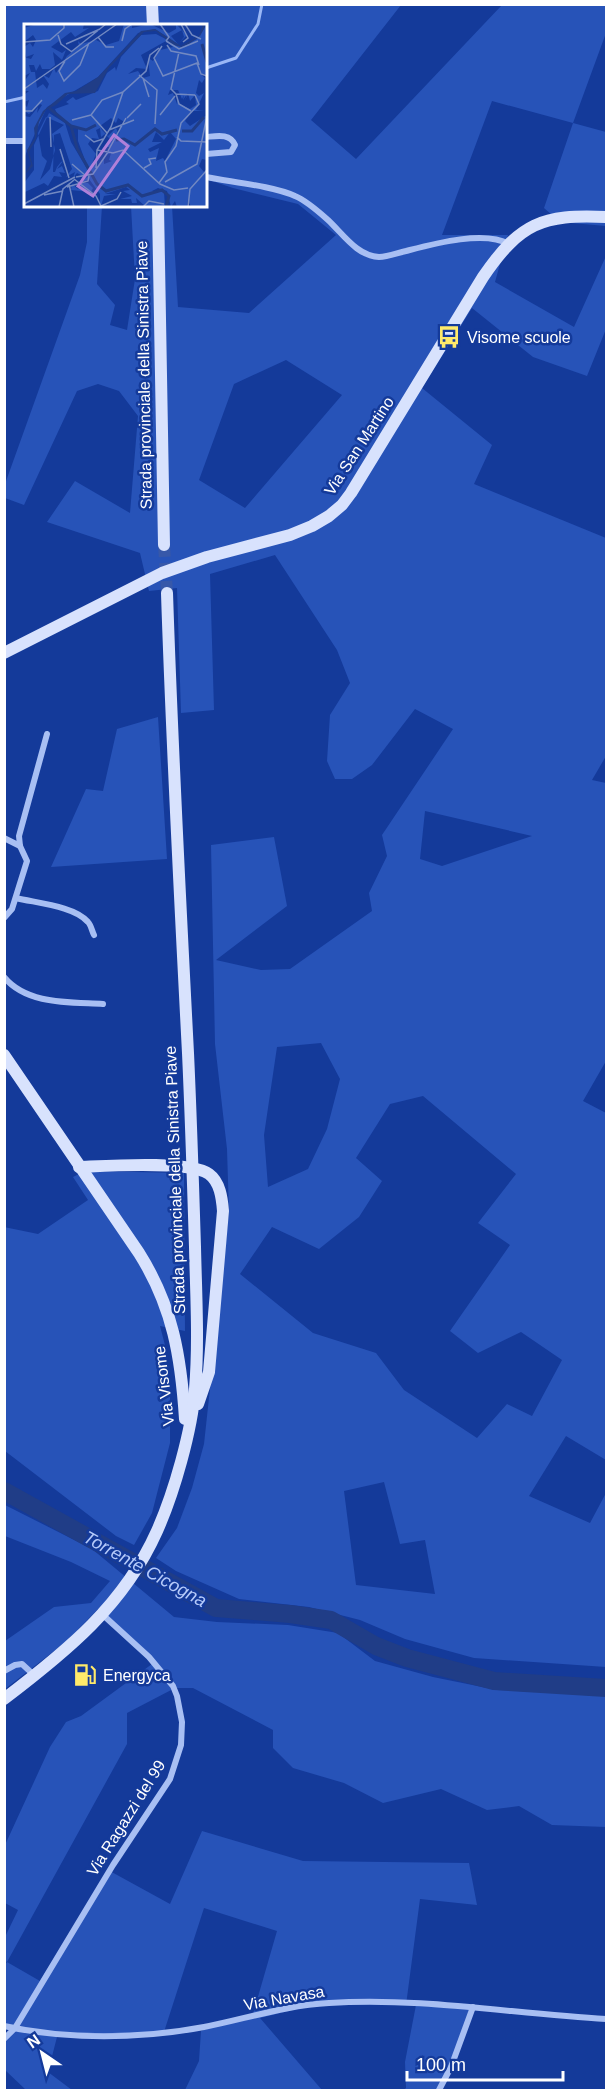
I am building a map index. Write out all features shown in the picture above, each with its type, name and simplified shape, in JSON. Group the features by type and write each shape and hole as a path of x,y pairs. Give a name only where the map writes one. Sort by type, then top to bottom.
{"street":[{"path":"152,4 153,24"},
{"path":"207,137 227,137 234,141 235,145 231,152 207,154"},
{"path":"4,141 24,141"},
{"path":"207,177 296,196 328,220 355,247 377,257 466,240 500,239 509,244"},
{"name":"Strada provinciale della Sinistra Piave","path":"158,207 164,545"},
{"name":"Via San Martino","path":"4,652 162,573 207,557 290,535 329,516 351,493 483,277 509,244 529,228 551,218 606,217"},
{"name":"Strada provinciale della Sinistra Piave","path":"4,1699 75,1643 103,1615 124,1587 157,1531 186,1439 195,1391 193,1155 166,593"},
{"path":"4,918 12,909 27,861 20,846 19,836 47,735"},
{"path":"4,838 20,846"},
{"path":"16,898 77,914 89,923 94,935"},
{"path":"4,976 22,993 60,1001 103,1004"},
{"name":"Via Visome","path":"4,1055 156,1281 165,1302 178,1351 186,1439"},
{"name":"Via Visome","path":"79,1167 183,1167 208,1173 219,1186 224,1211 210,1372 186,1439"},
{"name":"Via Ragazzi del 99","path":"4,2039 15,2028 113,1865 170,1779 179,1756 182,1722 173,1686 149,1657 103,1615"},
{"path":"4,1671 22,1664 35,1676"},
{"name":"Via Navasa","path":"4,2026 73,2035 150,2035 207,2027 314,2004 417,2003 606,2019"},
{"path":"439,2091 451,2067 473,2007"}],"shaded area":[{"path":"4,5 401,5 311,120 356,159 502,5 606,5 606,33 573,123 492,101 442,235 508,235 495,282 574,327 606,256 606,329 587,376 533,357 472,308 422,388 492,445 474,484 606,538 606,756 592,780 606,783 606,1061 583,1101 606,1113 606,1460 566,1436 529,1496 590,1523 606,1493 606,1667 474,1658 405,1639 360,1620 309,1607 239,1599 176,1571 156,1558 177,1528 192,1488 204,1444 229,1213 227,1149 215,1044 211,845 274,837 287,906 216,960 261,970 290,969 372,911 369,893 387,856 382,835 453,729 415,709 372,765 352,779 335,779 327,761 330,715 350,683 337,650 275,555 210,574 214,710 181,713 177,588 149,591 140,553 47,522 75,481 130,513 138,416 119,391 98,384 77,391 24,505 5,498 5,484 80,275 87,242 87,207 102,207 97,284 115,305 110,325 127,330 135,279 131,207 172,207 178,307 249,313 336,235 298,204 207,179 207,24 24,24 24,141 5,141","holes":["286,360 342,395 245,508 199,480 234,384","425,811 532,836 442,866 420,859","321,1043 340,1079 327,1129 308,1169 268,1187 264,1135 277,1047","423,1096 516,1174 478,1223 510,1245 450,1331 478,1353 521,1332 562,1360 532,1416 507,1404 477,1438 404,1390 376,1353 313,1333 240,1274 272,1227 319,1249 359,1217 382,1181 356,1158 390,1104","384,1482 400,1544 425,1540 435,1594 356,1585 344,1491"]},
{"path":"573,123 606,132 606,226 560,222 544,208"},
{"path":"158,717 167,859 51,867 86,789 103,791 117,729"},
{"path":"85,1171 184,1173 185,1331 160,1326 167,1353 170,1443 152,1513 134,1545 116,1536 5,1451 4,1227 38,1234 88,1200 73,1177"},
{"path":"5,1505 92,1549 174,1617 217,1622 288,1625 338,1633 375,1661 433,1677 497,1690 606,1695 606,1827 552,1825 519,1806 487,1810 441,1789 383,1803 344,1783 293,1768 273,1748 273,1730 193,1688 175,1688 127,1713 127,1744 7,1962 5,1961 5,1937 18,1910 5,1903 5,1845 50,1747 66,1722 81,1716 152,1664 98,1609 67,1641 5,1689 5,1641 54,1607 91,1603 110,1581 71,1562 5,1536"},
{"path":"202,1831 303,1861 469,1863 477,1905 420,1899 406,2005 332,2004 260,2018 322,2090 185,2090 199,2061 201,2031 253,2014 277,1931 204,1908 163,2035 102,2038 57,2037 48,2072 72,2090 26,2090 5,2070 5,2037 14,2027 5,2024 4,1966 7,1962 40,1981 108,1870 170,1904"},
{"path":"416,2005 474,2010 439,2090 404,2090 406,2088 405,2062"}],"waterway":[{"path":"207,68 236,58 258,24 262,4"},
{"path":"4,102 24,97"},
{"name":"Torrente Cicogna","path":"4,1491 216,1608 331,1620 376,1646 407,1658 494,1681 606,1688"}],"tunnel":[{"path":"164,545 167,593"}],"place":[{"name":"Visome scuole","path":"449,337"},
{"name":"Energyca","path":"85,1675"}]}
